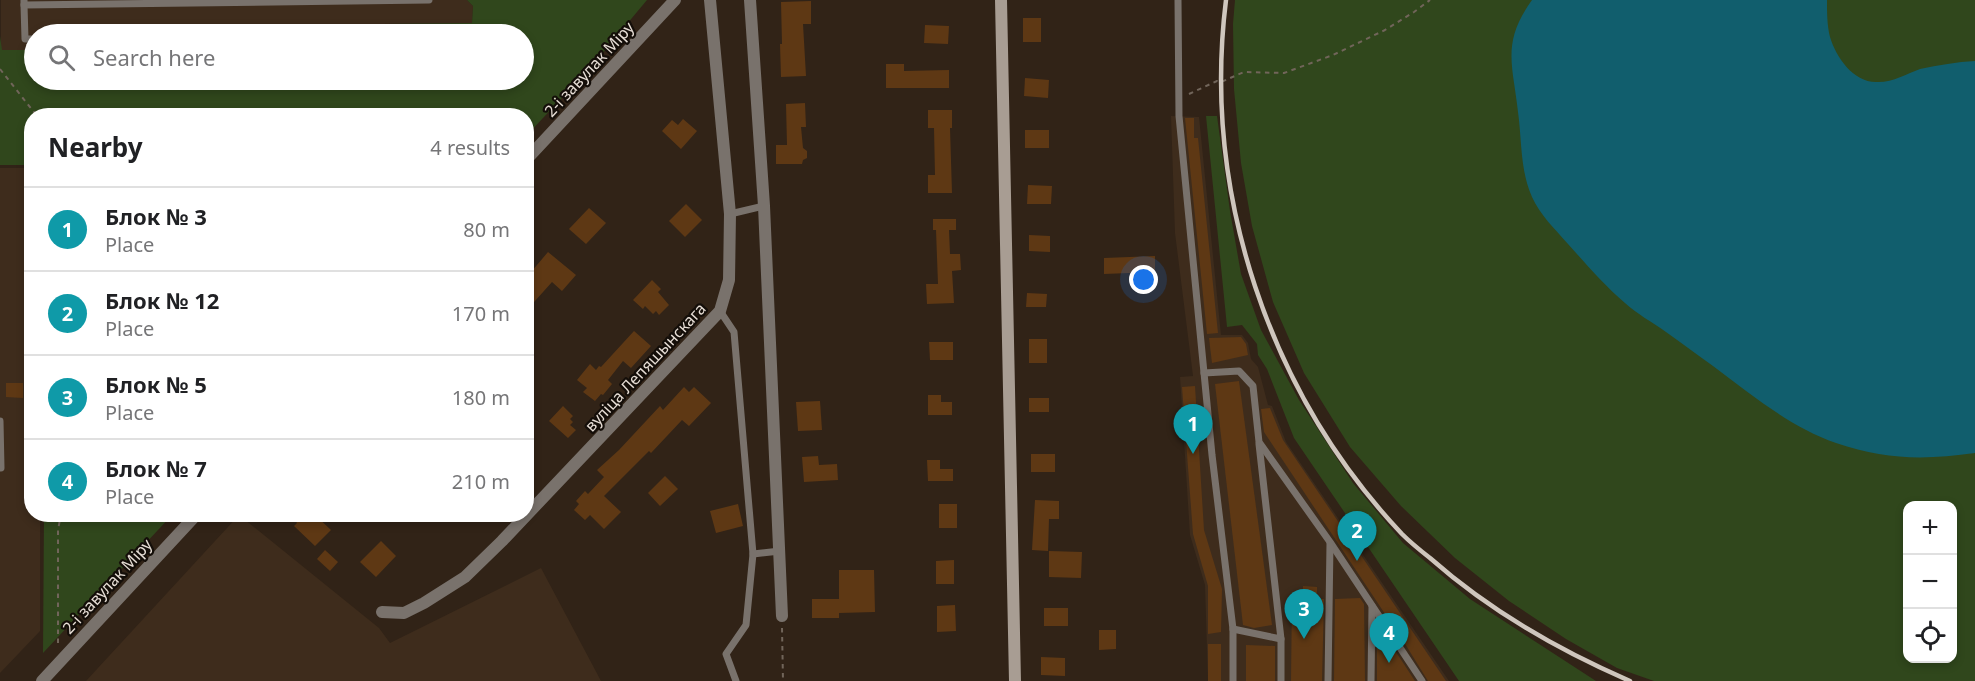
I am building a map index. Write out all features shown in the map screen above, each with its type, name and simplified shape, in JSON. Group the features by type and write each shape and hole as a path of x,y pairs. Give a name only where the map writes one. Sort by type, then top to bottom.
{"street":[{"name":"2-і завулак Міру","path":"534,151 675,0"},
{"name":"вуліца Лепяшынскага","path":"534,507 720,311 729,280 730,214 710,0"},
{"path":"750,0 764,206 782,616"},
{"path":"1001,0 1015,681"},
{"name":"2-і завулак Міру","path":"42,681 190,522"},
{"name":"вуліца Лепяшынскага","path":"382,612 404,614 465,577 520,522"}],"lane":[{"path":"25,24 24,2 429,0"},
{"path":"1178,0 1179,116 1204,373 1233,629 1233,681"},
{"path":"730,214 764,206"},
{"path":"720,311 734,332 753,554 746,625 726,654 736,681"},
{"path":"1204,373 1239,371 1253,386 1281,639 1281,681"},
{"path":"0,421 1,468"},
{"path":"1259,442 1330,542 1420,679"},
{"path":"1328,681 1330,542"},
{"path":"753,554 780,551"},
{"path":"1371,681 1372,606"},
{"path":"1233,629 1281,639"}],"path":[{"path":"1179,98 1244,72 1284,73 1333,55 1385,30 1430,0"},
{"path":"0,69 31,108"},
{"path":"58,664 58,530 60,522"},
{"path":"782,616 783,681"}],"shaded area":[{"path":"1,0 467,0 473,6 472,23 24,24 24,50 1,50"},
{"path":"1171,116 1199,117 1221,335 1242,335 1248,343 1251,359 1258,367 1268,405 1272,406 1286,442 1449,681 1208,681 1205,585 1190,535 1180,377 1193,376 1175,233"},
{"path":"0,168 24,168 24,522 40,522 40,631 0,673"},
{"path":"233,522 248,522 379,628 390,643 541,568 601,681 86,681"}],"green space":[{"path":"467,0 647,0 591,67 534,128 534,108 24,108 24,165 0,165 0,36 2,50 24,50 24,90 534,90 534,24 384,24 472,23 473,6"},
{"path":"1235,0 1975,0 1975,681 1654,681 1617,668 1566,639 1509,601 1455,558 1401,506 1350,447 1304,373 1273,302 1252,226 1241,163 1234,89"},
{"path":"1206,116 1217,116 1241,274 1261,330 1299,400 1353,483 1403,543 1470,599 1596,681 1459,681 1294,438 1267,369 1258,355 1257,344 1242,325 1227,327"},
{"path":"44,522 165,522 43,653"}],"water":[{"path":"1532,0 1827,0 1828,28 1833,45 1841,60 1860,78 1882,82 1920,69 1975,61 1975,453 1939,457 1905,457 1854,449 1819,436 1787,419 1757,399 1634,311 1602,282 1543,216 1535,204 1525,176 1512,54 1516,29"}],"building":[{"path":"811,1 811,24 803,24 806,76 781,77 781,2"},
{"path":"1023,18 1041,18 1041,42 1023,42"},
{"path":"925,25 949,26 948,44 924,43"},
{"path":"886,64 904,64 904,71 949,70 949,88 886,88"},
{"path":"1025,78 1049,80 1048,98 1024,96"},
{"path":"805,103 806,127 801,127 803,148 807,151 807,158 802,164 776,164 776,145 787,145 786,104"},
{"path":"928,110 952,110 952,128 950,128 952,193 928,193 928,175 935,175 934,128 928,128"},
{"path":"1185,118 1194,118 1194,138 1198,138 1218,333 1207,334"},
{"path":"683,119 697,131 681,149 662,131 672,120 678,125"},
{"path":"1025,130 1049,130 1049,148 1025,148"},
{"path":"1028,185 1052,186 1051,204 1027,204"},
{"path":"686,204 702,220 685,237 669,221"},
{"path":"589,208 606,223 586,244 569,229"},
{"path":"933,219 956,219 956,230 949,230 950,254 960,254 961,270 952,271 954,303 927,304 926,284 938,284 936,230 933,230"},
{"path":"1029,235 1050,236 1050,252 1029,251"},
{"path":"548,252 576,275 562,291 552,282 534,302 534,269"},
{"path":"1155,256 1155,272 1104,274 1104,258"},
{"path":"652,280 661,289 658,292 669,305 659,315 656,311 653,314 645,306 643,309 633,300"},
{"path":"1027,293 1047,294 1046,307 1026,307"},
{"path":"634,331 651,346 631,368 623,361 608,380 612,384 595,401 583,392 587,388 577,380 590,364 596,370 599,366 601,367"},
{"path":"1241,337 1246,344 1248,355 1212,363 1209,338"},
{"path":"1029,339 1047,339 1047,363 1029,363"},
{"path":"929,342 953,342 953,360 930,360"},
{"path":"1239,381 1272,625 1254,628 1243,625 1215,384"},
{"path":"6,383 23,383 23,398 6,397"},
{"path":"1195,386 1204,530 1222,589 1221,632 1208,634 1208,586 1193,534 1182,387"},
{"path":"684,387 689,392 694,387 711,403 689,426 682,420 651,453 649,451 604,496 621,512 604,529 590,515 585,520 574,510 579,504 576,501 585,491 588,494 604,477 597,470 660,406 663,410"},
{"path":"928,395 941,395 941,402 952,402 952,415 928,415"},
{"path":"1029,398 1049,398 1049,412 1029,412"},
{"path":"820,401 822,430 798,431 796,402"},
{"path":"563,406 573,416 570,419 573,422 570,425 576,430 568,438 549,421"},
{"path":"1270,408 1283,440 1446,681 1428,681 1264,432 1261,409"},
{"path":"1031,454 1055,454 1055,472 1031,472"},
{"path":"818,456 819,465 837,464 838,480 804,482 802,457"},
{"path":"927,460 940,460 940,469 953,469 953,481 928,481"},
{"path":"665,476 678,489 660,506 648,493"},
{"path":"1035,500 1059,501 1059,519 1049,519 1048,551 1032,550"},
{"path":"738,504 743,526 716,533 710,511"},
{"path":"939,504 957,504 957,528 939,528"},
{"path":"322,522 331,530 315,546 294,526 297,523"},
{"path":"381,541 396,556 376,577 360,562"},
{"path":"325,550 338,562 330,571 317,559"},
{"path":"1049,551 1082,552 1081,578 1049,577"},
{"path":"954,560 954,584 936,584 936,561"},
{"path":"839,570 874,570 875,612 839,613 839,618 812,618 812,599 839,599"},
{"path":"1303,586 1317,587 1317,599 1324,599 1322,681 1291,681 1292,596 1303,596"},
{"path":"1360,598 1364,604 1365,681 1334,681 1335,599"},
{"path":"955,605 956,631 937,632 937,606"},
{"path":"1044,608 1068,608 1068,626 1044,626"},
{"path":"1099,630 1116,630 1116,649 1099,650"},
{"path":"1208,644 1221,644 1221,681 1208,681"},
{"path":"1246,645 1275,646 1275,681 1246,681"},
{"path":"1377,645 1392,646 1415,681 1377,681"},
{"path":"1041,657 1065,658 1065,676 1041,675"}],"railway":[{"path":"1226,0 1221,73 1225,145 1236,217 1255,286 1282,354 1315,418 1355,478 1402,534 1416,547 1500,612 1577,656 1630,681"}],"place":[{"name":"Блок № 3","path":"1193,454"},
{"name":"Блок № 12","path":"1357,561"},
{"name":"Блок № 5","path":"1304,639"},
{"name":"Блок № 7","path":"1389,663"}]}
